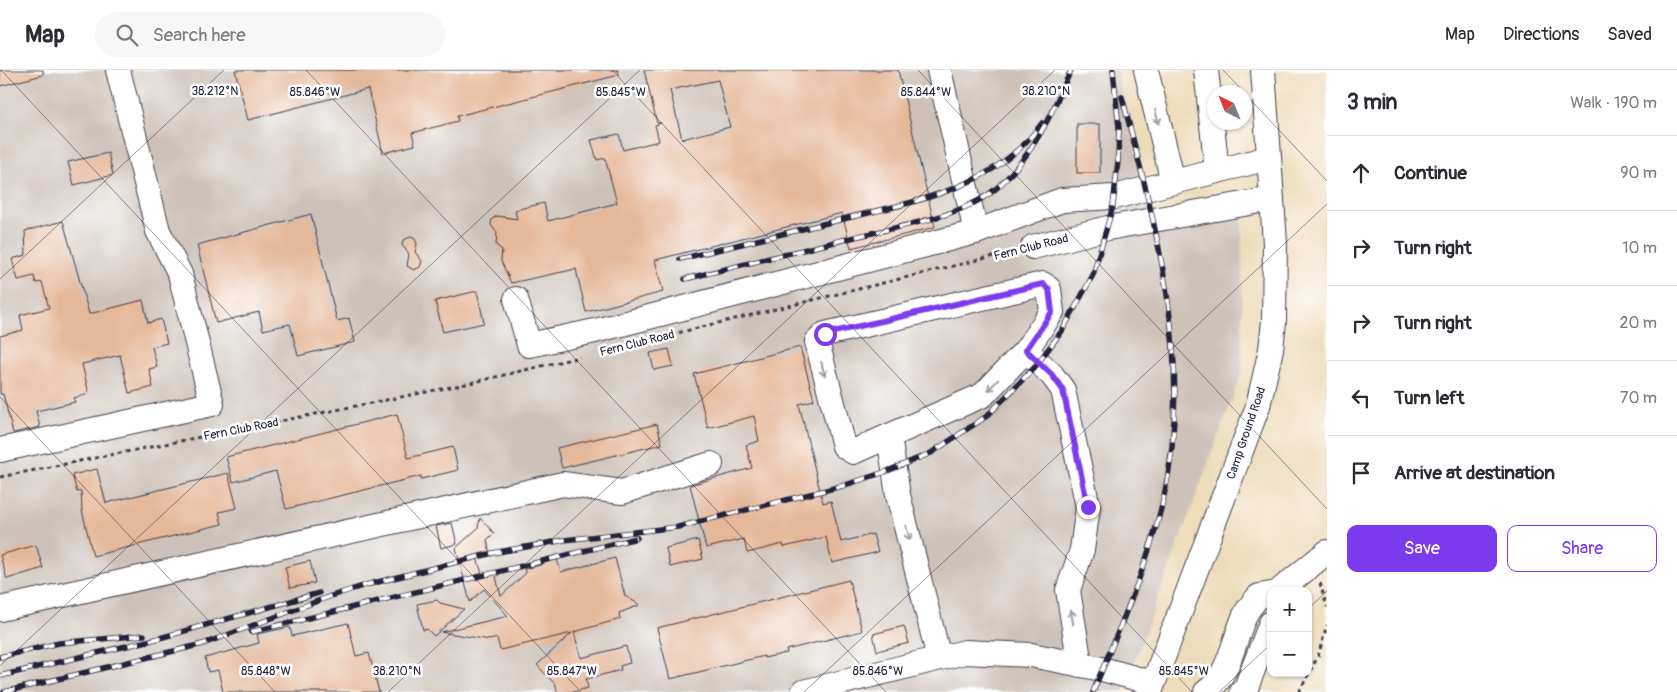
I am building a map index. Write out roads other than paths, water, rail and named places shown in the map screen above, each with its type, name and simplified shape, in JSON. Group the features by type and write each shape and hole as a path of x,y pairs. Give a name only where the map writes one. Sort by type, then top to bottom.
{"street":[{"path":"0,450 212,404 180,274 158,231 118,70"},
{"path":"939,70 976,232"},
{"path":"1146,70 1173,182"},
{"path":"1206,70 1217,171"},
{"name":"Camp Ground Road","path":"1151,687 1258,406 1266,376 1274,321 1275,261 1263,70"},
{"path":"516,299 529,345 595,331 976,232 1062,200 1114,197 1269,158"},
{"name":"Fern Club Road","path":"1032,247 1108,228 1272,199"},
{"path":"1043,284 1049,289 1052,312 1026,350 983,395 854,452 844,446 817,342 825,334 1043,284"},
{"path":"1026,350 1052,375 1063,390 1088,507 1082,550 1068,590 1080,665"},
{"path":"889,436 898,495 939,658"},
{"path":"0,609 563,484 622,492 711,464"},
{"path":"1284,587 1319,560"},
{"path":"1206,692 1213,688 1222,674 1246,612 1259,596 1267,595"},
{"path":"1242,692 1246,688 1268,632"},
{"path":"803,692 965,652 1031,655 1080,665 1151,687"}],"railway":[{"path":"685,279 932,219 970,205 1000,185 1023,159 1042,131 1071,70"},
{"path":"4,692 203,644 331,596 366,585 493,553 564,540 678,527 842,486 885,472 931,453 987,416 1034,368 1062,331 1093,275 1113,206 1118,161 1119,128 1113,70"},
{"path":"1093,692 1133,596 1158,521 1172,446 1175,395 1173,345 1167,295 1147,195 1122,97"},
{"path":"680,259 921,200 949,190 975,179 1000,164 1022,146 1042,123"},
{"path":"251,632 637,538"},
{"path":"0,676 156,639 319,593"},
{"path":"0,657 59,643 144,635"}]}
